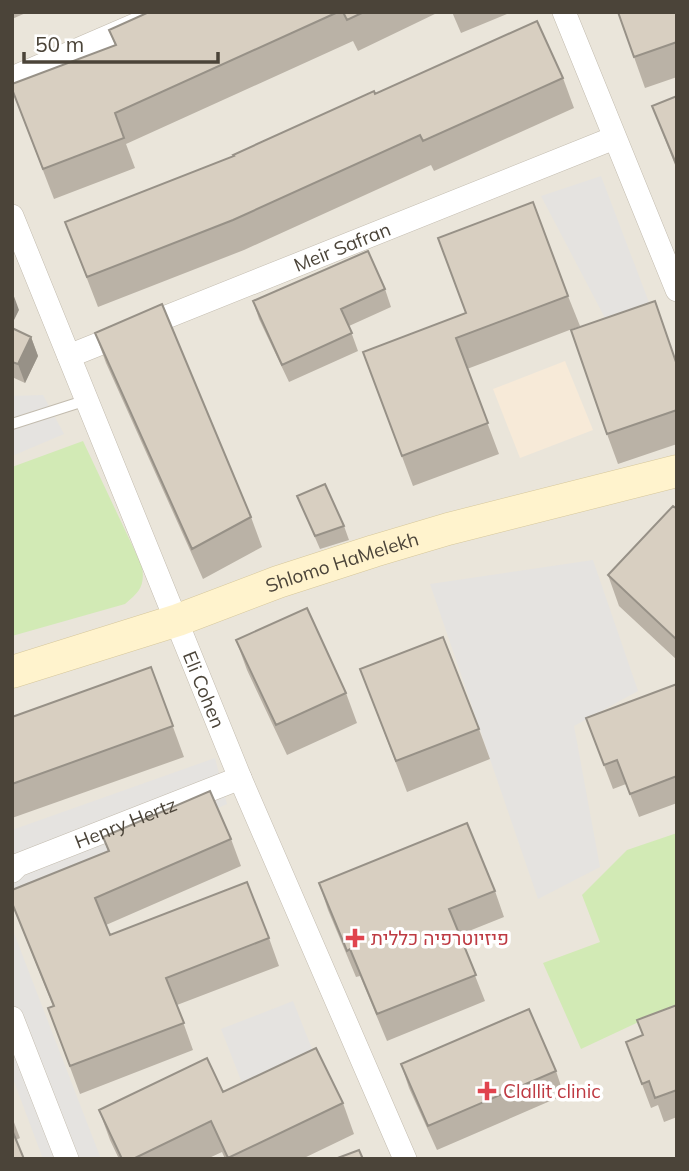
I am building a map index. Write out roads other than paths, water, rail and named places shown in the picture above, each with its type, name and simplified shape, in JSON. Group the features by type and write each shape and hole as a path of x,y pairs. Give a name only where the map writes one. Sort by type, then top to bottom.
{"street":[{"path":"12,78 165,12"},
{"path":"564,12 677,290"},
{"name":"Meir Safran","path":"69,356 614,138"},
{"name":"Eli Cohen","path":"12,216 240,778 405,1159"},
{"name":"Shlomo HaMelekh","path":"12,673 178,620 278,582 374,551 449,529 677,471"},
{"name":"Henry Hertz","path":"12,871 18,866 240,778"},
{"path":"12,1018 67,1159"}],"lane":[{"path":"12,424 87,400"}],"place":[{"name":"פיזיוטרפיה כללית","path":"355,938"},
{"name":"Clallit clinic","path":"487,1091"}]}
